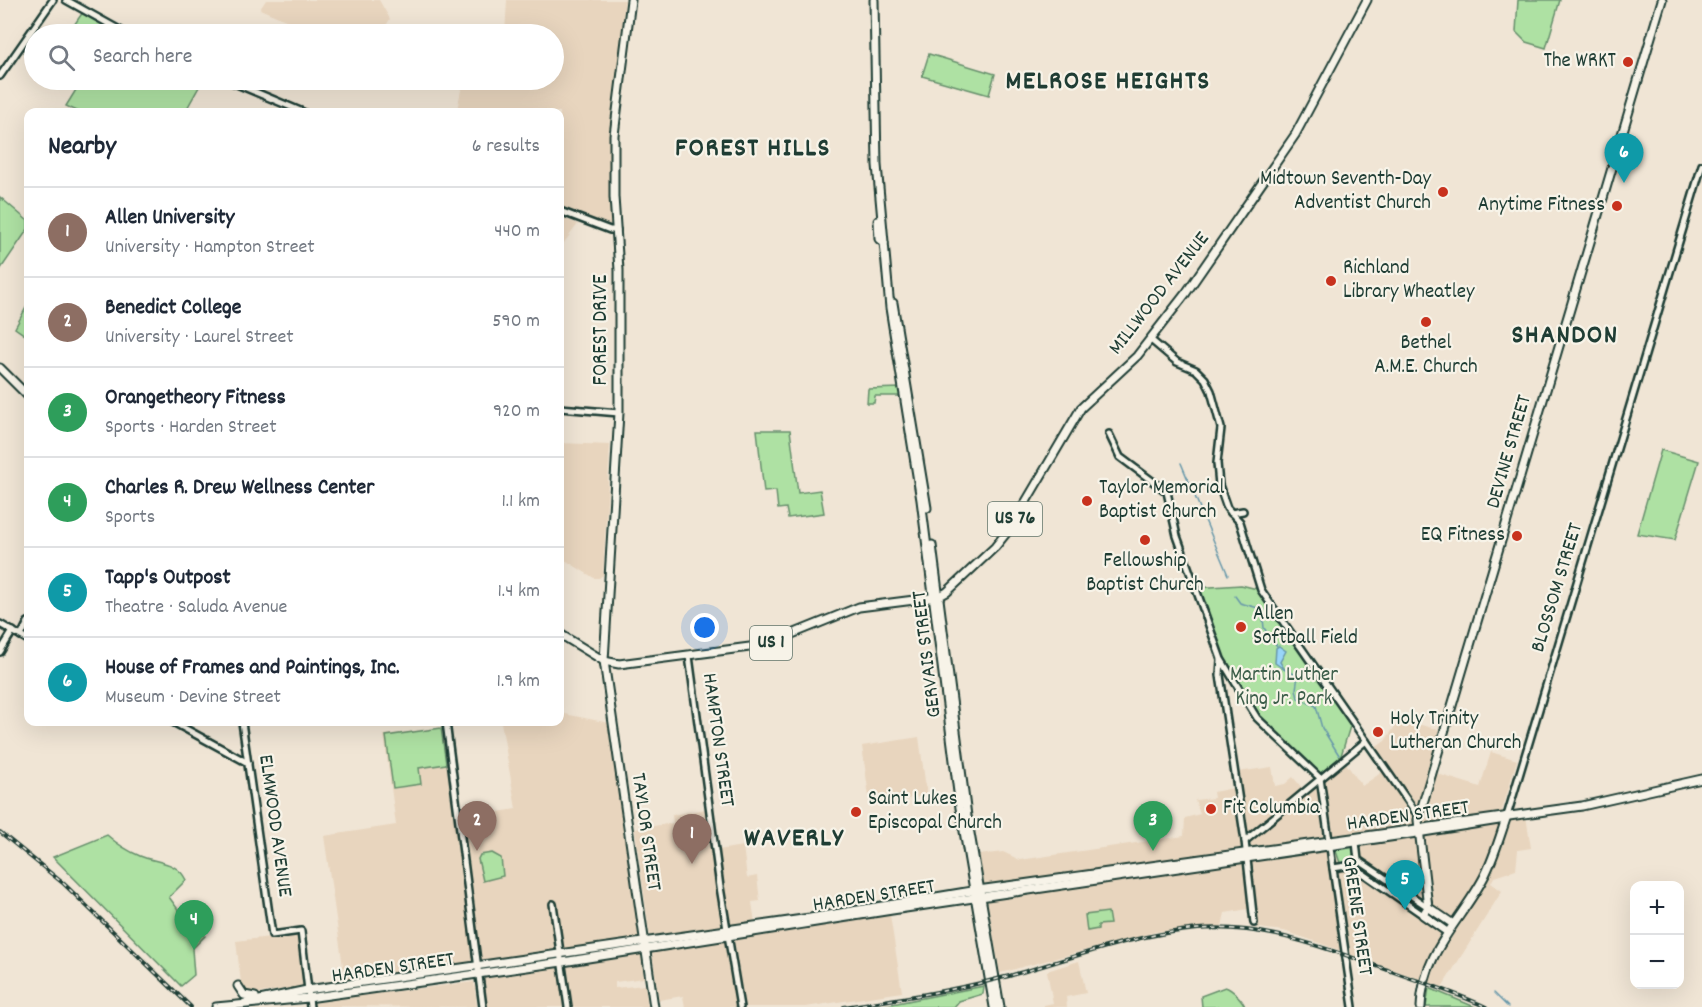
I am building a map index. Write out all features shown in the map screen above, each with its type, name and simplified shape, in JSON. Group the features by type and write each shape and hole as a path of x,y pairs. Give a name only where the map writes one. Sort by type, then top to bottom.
{"main road":[{"name":"FOREST DRIVE","path":"604,661 619,412 614,135 631,0"},
{"name":"GERVAIS STREET","path":"874,0 876,151 890,298 994,1007"},
{"name":"MILLWOOD AVENUE","path":"935,597 947,592 995,547 1011,527 1081,407 1151,340 1230,231 1295,135 1367,0"},
{"name":"DEVINE STREET","path":"1428,907 1417,830 1419,817 1662,0"},
{"path":"0,368 24,392"},
{"name":"US 1","path":"564,636 604,661 619,664 765,645 859,607 935,597"},
{"name":"TAYLOR STREET","path":"604,661 654,1007"},
{"name":"HARDEN STREET","path":"216,1007 561,959 1329,842 1499,820 1507,816 1602,802 1702,779"},
{"name":"BLOSSOM STREET","path":"1421,1007 1425,979 1436,949 1485,876 1507,816"},
{"name":"HARDEN STREET","path":"1329,842 1356,842 1417,830"},
{"name":"GERVAIS STREET","path":"976,894 1000,1007"},
{"path":"1447,932 1423,915 1428,907 1453,924"},
{"path":"1433,922 1438,933 1436,949"},
{"path":"230,1005 236,998 238,986 245,995 267,997"},
{"name":"HARDEN STREET","path":"245,1003 267,997 308,994"}],"street":[{"path":"36,24 53,0"},
{"path":"66,0 109,24"},
{"path":"0,76 24,42"},
{"path":"251,90 294,108"},
{"name":"BLOSSOM STREET","path":"1507,816 1702,165"},
{"path":"564,213 610,230 617,230"},
{"path":"1151,340 1177,362 1196,370 1205,379 1211,390 1222,439 1217,476 1222,498 1242,530 1261,590 1419,817"},
{"path":"564,408 619,412"},
{"path":"1109,434 1120,457 1167,492 1177,536 1221,659 1257,718 1320,778"},
{"path":"1231,513 1243,511"},
{"path":"0,624 24,638"},
{"path":"21,636 24,630"},
{"path":"0,652 13,631"},
{"name":"HAMPTON STREET","path":"689,656 740,1007"},
{"path":"1221,659 1220,675 1245,841 1254,923"},
{"path":"180,726 248,764"},
{"name":"ELMWOOD AVENUE","path":"243,726 272,935 301,931 308,994"},
{"path":"447,726 483,1007"},
{"path":"1245,841 1366,741"},
{"name":"GREENE STREET","path":"1320,778 1353,1007"},
{"path":"1356,842 1358,860 1428,907"},
{"path":"1333,868 1351,866 1358,860"},
{"path":"1351,866 1423,915"},
{"path":"553,904 568,1007"},
{"path":"308,994 310,1007"}],"shaded area":[{"path":"266,0 379,0 390,19 387,24 295,24 260,9"},
{"path":"507,0 625,0 610,141 611,225 564,209 564,108 457,108 461,90 564,90 564,24 506,24"},
{"path":"564,219 578,224 564,243"},
{"path":"564,443 610,445 603,575 594,578 564,559"},
{"path":"564,714 609,723 640,940 345,980 324,836 396,825 384,735 443,727 456,818 516,809 502,726 564,726"},
{"path":"1400,719 1439,730 1428,771 1480,787 1491,752 1517,760 1498,824 1526,816 1531,848 1518,850 1516,870 1494,877 1491,883 1502,891 1442,987 1284,931 1251,927 1248,909 1225,913 1222,926 1155,932 1000,973 979,855 1003,852 1020,860 1184,836 1185,818 1200,814 1195,800 1214,798 1213,792 1234,788 1231,773 1272,767 1275,786 1285,784 1293,777 1307,794 1345,762 1362,786 1388,768 1375,748 1385,741"},
{"path":"919,737 927,796 870,804 862,746"},
{"path":"706,809 712,851 743,846 747,878 757,876 760,901 752,902 755,923 650,937 635,829 673,823 672,815"},
{"path":"890,915 902,992 806,1007 744,1007 734,940"},
{"path":"304,933 310,985 248,995 242,991 236,941"},
{"path":"727,940 737,1007 685,1007 683,996 659,1000 652,952"},
{"path":"641,954 644,978 615,982 615,988 645,985 648,1007 572,1007 566,965"},
{"path":"1079,961 1086,993 1066,997 1067,1007 1044,1007 1044,1005 1053,1003 1047,971"},
{"path":"559,967 564,1007 487,1007 483,977"},
{"path":"474,982 477,1007 312,1006 316,1001"}],"green space":[{"path":"1518,0 1560,0 1546,48 1526,42 1516,32"},
{"path":"83,12 105,24 75,24"},
{"path":"929,54 995,74 989,95 922,76"},
{"path":"76,90 197,90 187,108 70,108 66,106"},
{"path":"0,197 24,218 24,235 0,270"},
{"path":"24,311 24,334 15,328"},
{"path":"900,388 902,396 875,396 874,403 867,403 868,389"},
{"path":"757,430 790,430 798,493 820,490 824,513 788,518 786,508 778,509 776,491 764,492"},
{"path":"1661,450 1699,461 1675,540 1637,534"},
{"name":"Martin Luther King Jr. Park","path":"1241,585 1261,590 1352,720 1339,762 1320,778 1257,718 1221,659 1196,588"},
{"path":"441,728 446,764 419,768 421,784 393,788 386,736"},
{"path":"107,835 122,847 136,854 172,866 186,880 169,897 185,919 205,936 192,949 194,975 181,986 53,857"},
{"path":"1341,847 1354,847 1355,862 1340,863 1336,851"},
{"path":"492,853 501,858 503,876 483,881 478,859 480,855"},
{"path":"1108,912 1110,924 1098,925 1098,929 1087,931 1085,915"},
{"path":"984,986 983,994 959,1001 954,1007 877,1007"},
{"path":"1225,987 1237,995 1245,1007 1202,1007 1201,996"},
{"path":"1429,988 1475,1007 1426,1007"}],"water":[{"path":"1279,646 1286,651 1280,662 1285,670 1275,663 1276,648"}],"waterway":[{"path":"1181,463 1228,575"},
{"path":"1235,596 1240,603 1262,609 1264,628 1277,646"},
{"path":"1284,669 1298,676 1296,689 1298,698 1316,706 1322,728 1339,755"},
{"path":"1494,993 1508,1007"}],"railway":[{"path":"0,832 64,884 191,1007"},
{"path":"844,1007 985,982 1149,936 1223,928 1295,939 1365,962 1486,1007"}],"place":[{"name":"The WRKT","path":"1628,62"},
{"name":"House of Frames and Paintings, Inc.","path":"1624,183"},
{"name":"Midtown Seventh-Day Adventist Church","path":"1443,192"},
{"name":"Anytime Fitness","path":"1617,206"},
{"name":"Richland Library Wheatley","path":"1331,281"},
{"name":"Bethel A.M.E. Church","path":"1426,322"},
{"name":"Taylor Memorial Baptist Church","path":"1087,501"},
{"name":"EQ Fitness","path":"1517,536"},
{"name":"Fellowship Baptist Church","path":"1145,540"},
{"name":"Allen Softball Field","path":"1241,627"},
{"name":"Holy Trinity Lutheran Church","path":"1378,732"},
{"name":"Fit Columbia","path":"1211,809"},
{"name":"Saint Lukes Episcopal Church","path":"856,812"},
{"name":"Benedict College","path":"477,851"},
{"name":"Orangetheory Fitness","path":"1153,851"},
{"name":"Allen University","path":"692,864"},
{"name":"Tapp's Outpost","path":"1405,910"},
{"name":"Charles R. Drew Wellness Center","path":"194,950"}],"district":[{"name":"MELROSE HEIGHTS","path":"1108,82"},
{"name":"FOREST HILLS","path":"753,149"},
{"name":"SHANDON","path":"1565,336"},
{"name":"WAVERLY","path":"794,839"}]}
